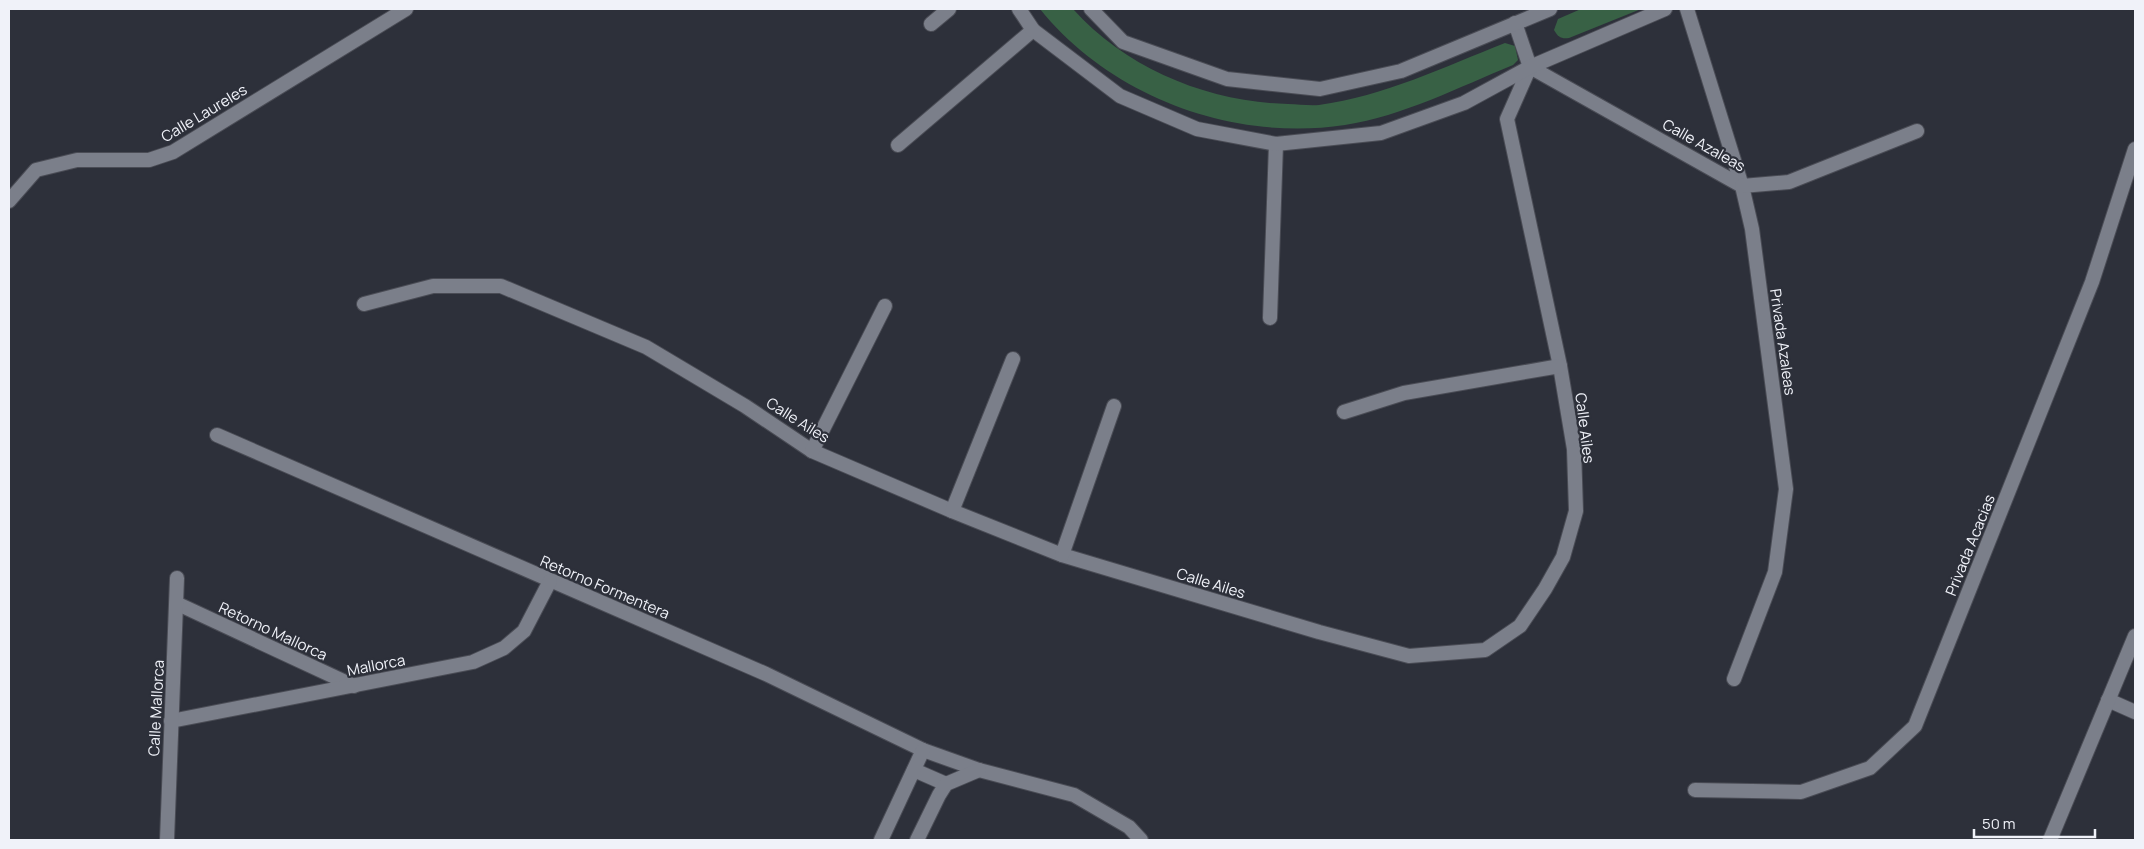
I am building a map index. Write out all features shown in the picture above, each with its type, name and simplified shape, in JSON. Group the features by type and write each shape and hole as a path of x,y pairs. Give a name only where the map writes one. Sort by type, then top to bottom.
{"street":[{"name":"Calle Laureles","path":"9,201 36,170 77,160 149,160 173,152 406,9"},
{"path":"931,24 949,9"},
{"path":"1018,9 1033,30 1120,96 1197,129 1276,144 1381,133 1464,104 1530,67 1665,9"},
{"path":"1091,9 1123,42 1227,79 1320,89 1402,71 1550,9"},
{"name":"Calle Azaleas","path":"1687,9 1742,186"},
{"path":"1515,23 1530,67"},
{"path":"898,145 1033,30"},
{"name":"Calle Azaleas","path":"1530,67 1742,186"},
{"name":"Calle Ailes","path":"364,304 433,286 500,286 646,347 745,406 812,451 952,511 1062,555 1319,632 1409,656 1485,650 1520,626 1545,589 1563,557 1576,511 1574,449 1560,366 1507,120 1530,67"},
{"path":"1742,186 1789,182 1917,131"},
{"path":"1270,318 1276,144"},
{"name":"Privada Acacias","path":"1695,790 1801,792 1870,768 1915,726 2092,282 2135,148"},
{"name":"Privada Azaleas","path":"1734,679 1775,572 1786,488 1752,229 1742,186"},
{"path":"812,451 885,306"},
{"path":"952,511 1013,358"},
{"path":"1344,412 1404,393 1560,366"},
{"path":"1062,555 1114,406"},
{"name":"Retorno Formentera","path":"218,435 766,674 924,750 979,770 1074,795 1130,827 1141,840"},
{"name":"Calle Mallorca","path":"166,840 178,604 177,578"},
{"name":"Mallorca","path":"171,721 473,662 504,648 524,631 550,581"},
{"name":"Retorno Mallorca","path":"178,604 354,686"},
{"path":"2050,840 2135,636"},
{"path":"2108,700 2135,712"},
{"path":"881,840 924,750"},
{"path":"914,770 946,784"},
{"path":"918,840 938,794 946,784 979,770"}],"green space":[{"path":"1040,9 1073,9 1094,30 1118,49 1144,65 1199,89 1228,97 1258,102 1315,105 1343,101 1414,80 1505,43 1515,46 1518,60 1513,65 1430,100 1367,121 1303,129 1260,126 1218,119 1177,106 1138,89 1102,67 1069,40"},
{"path":"1581,9 1641,9 1569,38 1558,36 1554,30 1558,19"}]}
